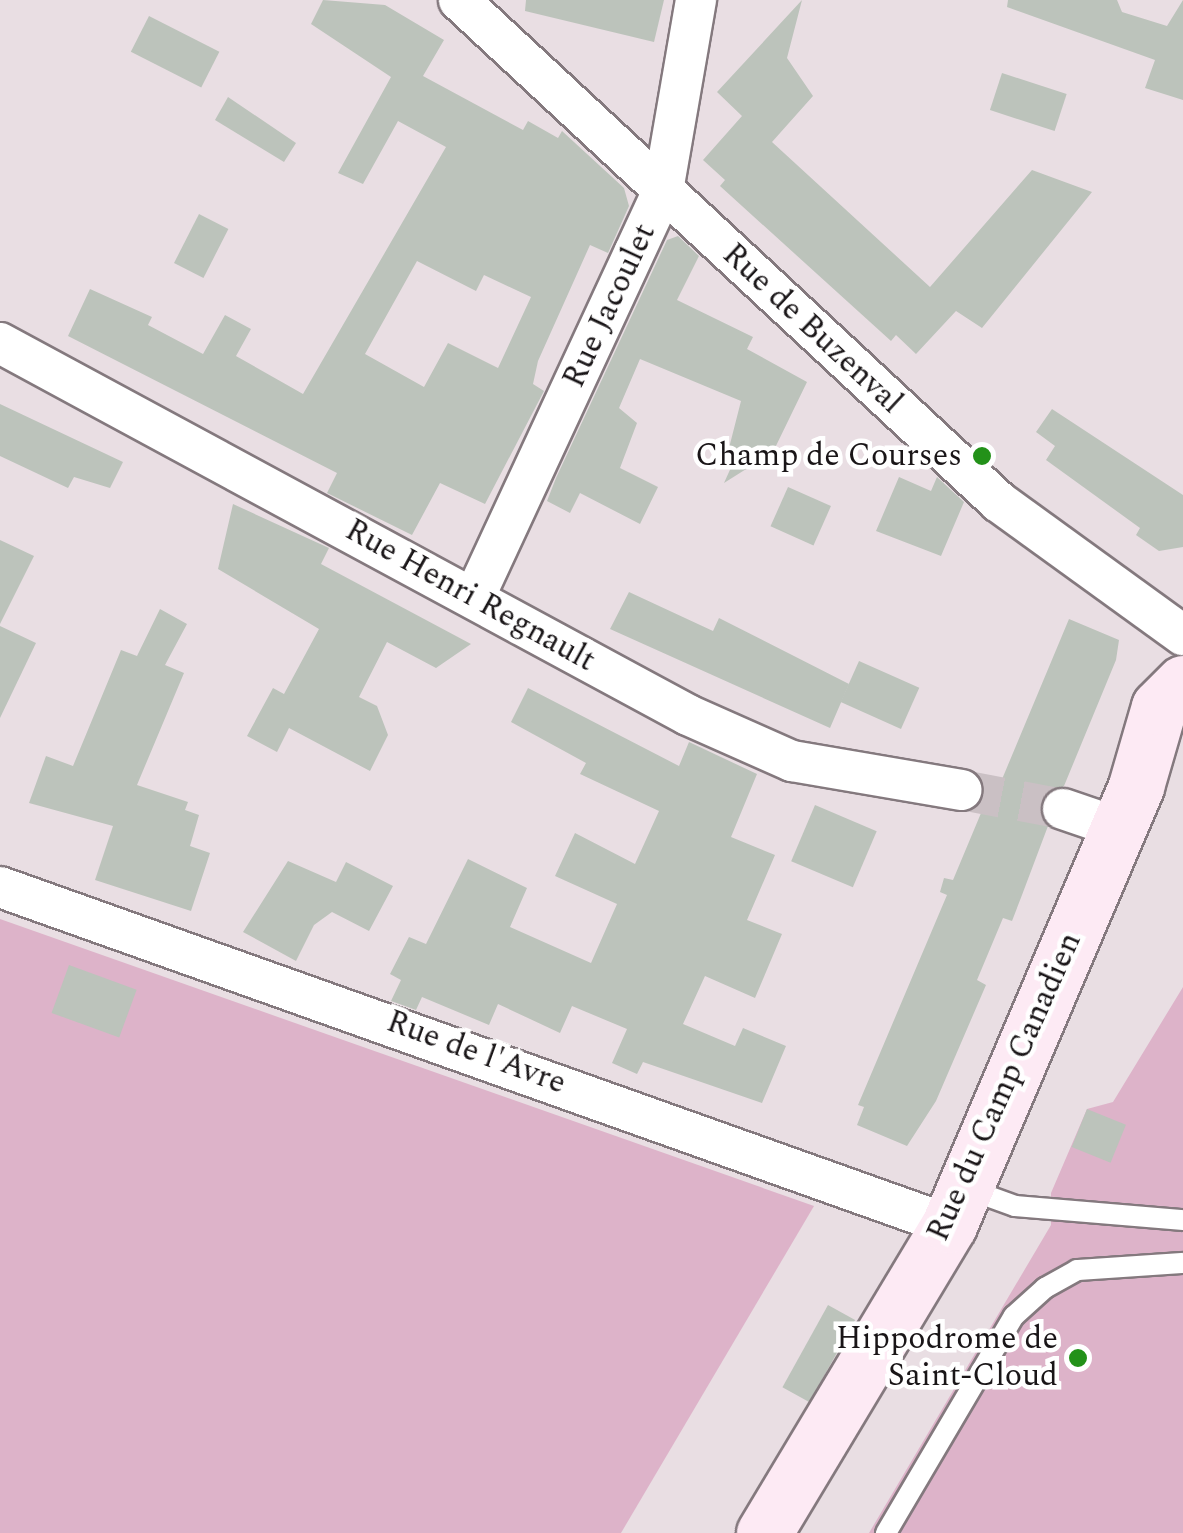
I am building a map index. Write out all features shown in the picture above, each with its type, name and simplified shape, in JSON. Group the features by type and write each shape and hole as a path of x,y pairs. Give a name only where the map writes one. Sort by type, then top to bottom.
{"main road":[{"name":"Rue du Camp Canadien","path":"764,1533 958,1207 1126,806 1159,707 1183,683"},
{"name":"Rue du Camp Canadien","path":"1126,806 1183,727"}],"street":[{"name":"Rue de Buzenval","path":"458,0 999,502 1183,636"},
{"name":"Rue Jacoulet","path":"474,598 663,191 696,0"},
{"name":"Rue Henri Regnault","path":"0,342 688,714 792,762 962,790"},
{"path":"1063,810 1126,806"},
{"name":"Rue de l'Avre","path":"0,886 958,1207"}],"lane":[{"path":"958,1207 1015,1206 1183,1220"},
{"path":"886,1533 1014,1316 1045,1288 1077,1270 1183,1263"}],"shaded area":[{"path":"0,919 814,1206 621,1533 0,1533"},
{"name":"Hippodrome de Saint-Cloud","path":"1183,987 1183,1533 869,1533 1051,1225 1051,1193 1087,1109 1113,1102"}],"building":[{"path":"323,0 385,5 444,40 423,76 523,130 528,121 558,138 562,131 624,188 629,206 608,253 590,245 538,361 533,384 544,391 485,504 440,483 412,535 327,493 337,473 68,336 90,289 152,317 148,325 203,354 225,315 251,329 236,356 303,394 446,147 398,121 363,184 338,173 391,77 311,24","holes":["417,261 476,291 484,275 531,297 498,368 448,343 424,387 365,354"]},
{"path":"526,0 664,0 654,42 525,11"},
{"path":"802,0 787,58 813,96 772,142 930,287 1032,170 1092,192 982,328 956,311 916,354 896,335 891,341 720,186 725,180 703,160 742,116 717,92"},
{"path":"1008,0 1117,0 1122,12 1167,26 1183,0 1183,100 1145,88 1155,60 1007,7"},
{"path":"149,16 219,52 201,88 131,52"},
{"path":"1002,73 1067,94 1055,131 990,110"},
{"path":"228,97 296,143 284,162 215,120"},
{"path":"199,214 228,229 203,278 174,263"},
{"path":"678,236 699,256 677,300 753,337 747,349 807,382 773,452 724,483 738,452 729,448 741,401 640,359 619,408 637,423 620,468 658,487 640,524 580,493 570,513 547,501 667,240"},
{"path":"0,404 123,462 110,488 74,477 68,488 0,456"},
{"path":"1052,409 1183,495 1183,547 1159,551 1136,535 1140,528 1046,460 1055,446 1036,432"},
{"path":"899,477 931,491 937,477 964,502 941,556 876,531"},
{"path":"788,487 831,506 813,545 771,526"},
{"path":"233,504 329,548 321,564 471,644 436,668 387,642 359,697 377,706 388,735 370,771 289,728 277,752 247,736 273,688 284,694 319,629 218,569"},
{"path":"0,540 34,556 0,624"},
{"path":"629,592 713,631 719,618 849,684 830,728 610,629"},
{"path":"160,609 187,624 165,665 184,673 137,785 188,802 185,810 199,815 190,846 210,853 191,911 95,880 113,826 29,803 46,756 73,766 121,650 137,656"},
{"path":"1069,619 1119,640 1116,660 1064,786 1041,800 1048,826 1012,921 1003,918 977,980 986,985 936,1101 907,1146 857,1125 864,1107 858,1105 947,895 940,892 944,878 953,880 989,794 995,796"},
{"path":"0,626 36,643 0,718"},
{"path":"859,661 919,688 901,729 841,702"},
{"path":"528,688 679,766 689,742 757,774 731,837 775,855 747,920 782,934 755,998 705,976 683,1024 735,1046 743,1028 786,1046 762,1103 643,1062 637,1074 612,1063 627,1029 572,1006 560,1033 498,1004 489,1025 422,997 416,1010 391,1001 401,980 390,974 409,937 426,944 468,859 527,888 510,927 591,963 617,904 555,876 575,833 635,864 659,811 580,774 586,763 511,722"},
{"path":"815,805 877,831 853,887 791,861"},
{"path":"288,861 336,882 346,862 393,886 369,931 332,912 314,925 296,961 243,932"},
{"path":"69,965 137,990 119,1038 52,1013"},
{"path":"1087,1109 1126,1125 1111,1163 1072,1147"},
{"path":"828,1305 855,1320 810,1402 782,1387"}],"tunnel":[{"path":"962,790 1063,809"}],"place":[{"name":"Champ de Courses","path":"982,456"},
{"name":"Hippodrome de Saint-Cloud","path":"1078,1358"}]}
